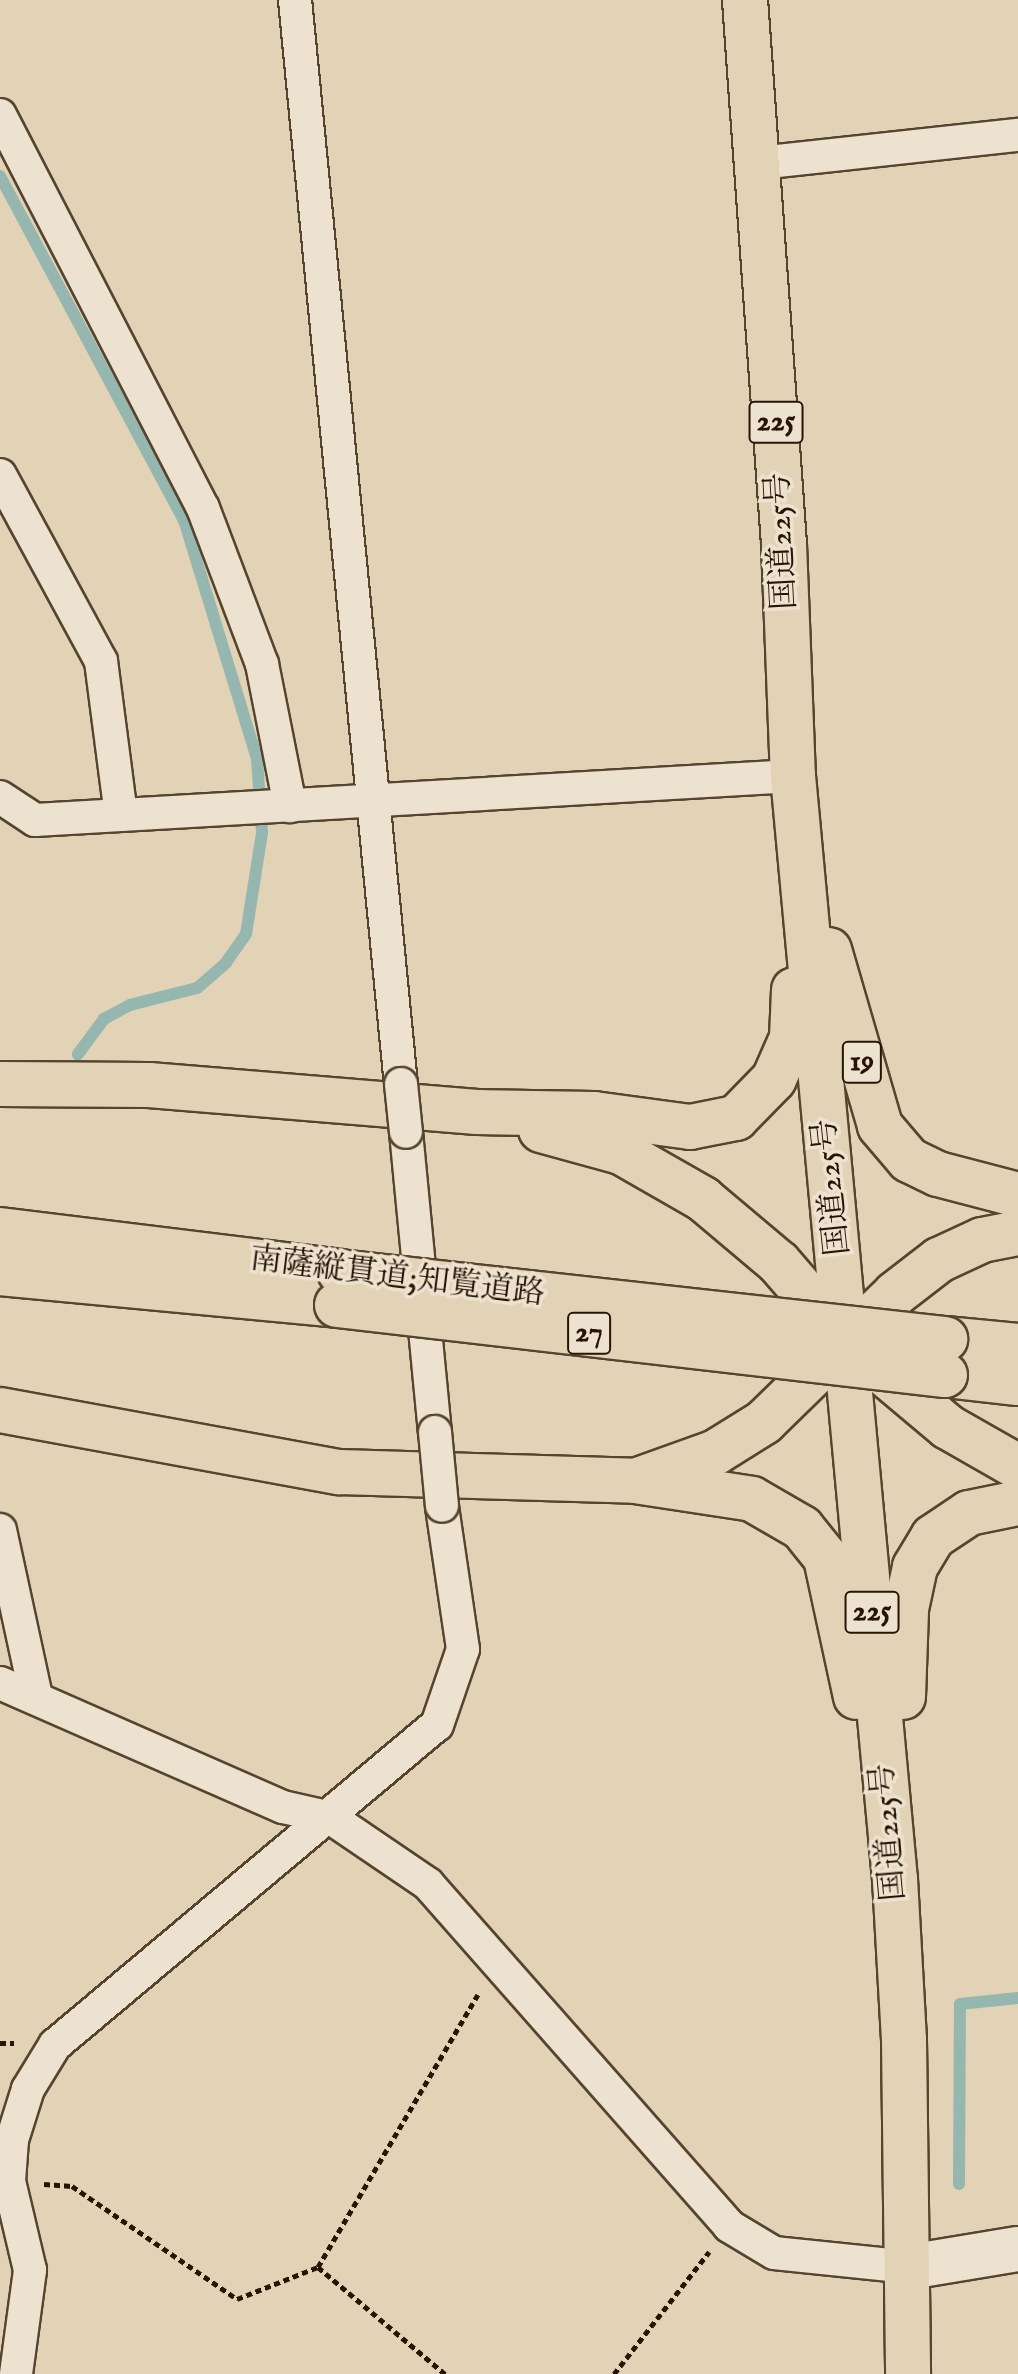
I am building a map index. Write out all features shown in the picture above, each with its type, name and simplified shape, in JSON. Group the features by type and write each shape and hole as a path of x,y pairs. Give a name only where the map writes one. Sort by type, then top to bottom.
{"highway":[{"name":"国道225号","path":"745,0 784,544 793,776 895,1879 909,2267 908,2374"},
{"path":"0,1084 149,1085 477,1112 594,1114 690,1127 736,1118 774,1079 792,1038 799,844"},
{"name":"19","path":"799,844 880,1126 909,1160 938,1174 1018,1195"},
{"path":"477,1112 621,1152 703,1199 779,1263 844,1345 948,1427 1018,1467"},
{"name":"南薩縦貫道;知覧道路","path":"0,1230 338,1288 945,1357"},
{"path":"635,1481 716,1452 764,1422 895,1294 939,1260 982,1240 1018,1233"},
{"name":"南薩縦貫道;知覧道路","path":"0,1273 338,1288"},
{"path":"945,1357 1018,1346"},
{"path":"945,1357 1018,1383"},
{"path":"0,1410 339,1472 635,1481 752,1499 802,1528 826,1558 895,1879"},
{"path":"895,1879 906,1609 915,1567 933,1537 969,1513 1018,1503"}],"street":[{"path":"16,2374 30,2270 9,2181 12,2140 28,2089 55,2045 331,1818 437,1725 463,1649 442,1506 295,0"},
{"path":"0,115 203,508 262,664 268,806"},
{"path":"759,163 1018,135"},
{"path":"0,475 101,661 121,815"},
{"path":"0,797 35,820 793,776"},
{"path":"0,1530 36,1697"},
{"path":"0,1683 283,1807 331,1818 428,1884 729,2226 774,2253 909,2267 1018,2249"}],"path":[{"path":"9,2181 72,2186 237,2299 318,2267 496,1962"},
{"path":"614,2374 729,2226"},
{"path":"318,2267 445,2374"}],"waterway":[{"path":"0,176 184,520 257,759 262,833 246,934 226,963 197,988 130,1005 104,1019 78,1054"},
{"path":"959,2184 960,2004 1018,1998"}]}
